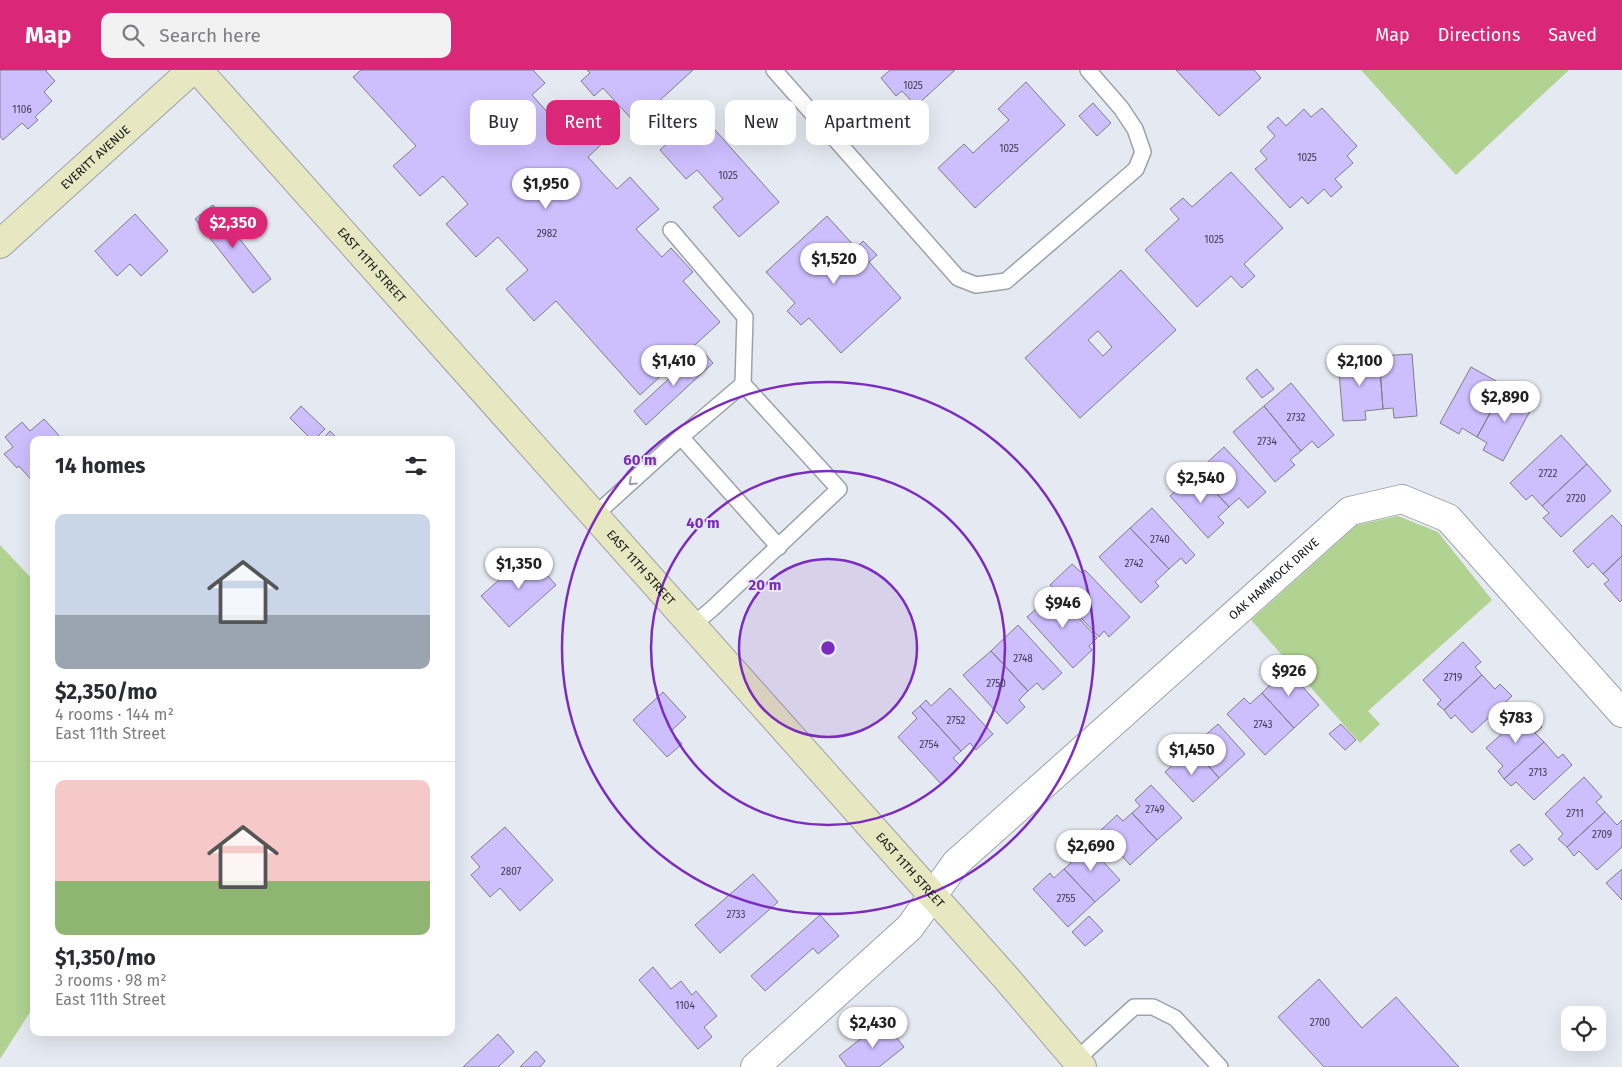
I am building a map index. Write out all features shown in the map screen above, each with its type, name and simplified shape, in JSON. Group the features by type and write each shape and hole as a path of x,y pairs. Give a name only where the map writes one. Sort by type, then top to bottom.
{"main road":[{"name":"EVERITT AVENUE","path":"0,244 192,70"},
{"name":"EAST 11TH STREET","path":"198,70 933,895 1079,1063"}],"street":[{"name":"OAK HAMMOCK DRIVE","path":"755,1067 910,927 956,863 1350,511 1402,499 1448,518 1622,713"}],"lane":[{"path":"774,70 958,278 976,285 1006,281 1136,169 1143,152 1135,129 1121,108 1088,70"},
{"path":"671,230 745,317 743,384 839,489 693,625"},
{"path":"595,515 743,384"},
{"path":"681,437 778,546"},
{"path":"1079,1063 1134,1007 1153,1006 1175,1018 1220,1067"}],"green space":[{"path":"1361,70 1569,70 1456,175"},
{"path":"1398,516 1438,532 1492,600 1368,711 1380,724 1360,743 1251,620 1357,525"},
{"path":"0,545 30,577 30,1012 0,1059"}],"building":[{"path":"0,70 47,70 55,81 44,92 52,101 35,117 38,120 28,129 22,123 3,140 0,136"},
{"path":"361,70 533,70 545,83 532,95 546,111 546,145 601,145 588,157 617,189 630,177 659,209 636,229 662,257 671,248 693,272 683,281 720,322 640,395 556,301 534,321 506,289 528,270 498,237 476,257 446,224 468,204 443,176 420,196 393,166 416,146 353,77"},
{"path":"587,70 693,70 660,100 630,100 630,118 620,107 620,100 614,100 603,88 594,96 581,81 590,73"},
{"path":"890,70 955,70 922,100 910,100 902,91 896,96 881,78"},
{"path":"1176,70 1254,70 1261,78 1219,116"},
{"path":"1026,82 1065,125 975,208 938,168 964,144 973,153 1009,120 998,109"},
{"path":"1093,103 1111,123 1097,136 1079,116"},
{"path":"1322,108 1357,146 1347,156 1353,163 1335,179 1342,187 1331,197 1324,189 1308,204 1302,197 1290,208 1255,169 1267,159 1260,151 1275,136 1267,127 1278,117 1286,126 1304,109 1311,117"},
{"path":"715,130 725,141 725,145 728,145 779,202 739,237 713,207 723,199 697,170 686,179 660,150 665,145 715,145"},
{"path":"1231,172 1283,228 1244,264 1255,276 1242,288 1231,276 1197,307 1145,250 1179,219 1170,209 1183,198 1192,207"},
{"path":"213,205 271,279 253,293 195,219"},
{"path":"135,214 168,251 141,276 130,264 117,276 95,251"},
{"path":"827,216 856,248 863,241 877,255 869,262 901,298 841,353 809,318 801,325 787,311 795,303 766,272"},
{"path":"1121,270 1176,330 1080,418 1025,358","holes":["1098,331 1112,347 1103,356 1088,340"]},
{"path":"701,349 713,363 646,425 634,411"},
{"path":"1412,354 1417,416 1394,418 1393,408 1383,409 1379,356"},
{"path":"1379,356 1383,409 1365,411 1366,420 1343,421 1338,359"},
{"path":"1471,367 1505,386 1477,437 1462,428 1459,434 1440,423"},
{"path":"1257,369 1274,389 1262,398 1246,378"},
{"path":"1291,383 1334,435 1318,448 1312,441 1301,451 1264,406"},
{"path":"1505,386 1535,402 1503,461 1483,450 1487,443 1477,437"},
{"path":"301,406 325,429 318,436 308,436 290,418"},
{"path":"1264,406 1301,451 1290,460 1295,465 1275,482 1233,432"},
{"path":"44,419 59,436 30,436 30,478 19,466 17,468 4,454 13,447 5,437 22,422 30,431"},
{"path":"330,431 335,436 326,436"},
{"path":"1561,435 1587,464 1542,506 1532,495 1526,500 1510,483"},
{"path":"1224,447 1266,492 1248,508 1239,498 1229,507 1197,472"},
{"path":"1587,464 1611,491 1561,537 1543,518 1549,513 1542,506"},
{"path":"1197,472 1229,507 1218,517 1224,523 1208,538 1170,496"},
{"path":"1152,508 1195,555 1186,564 1181,558 1169,569 1130,528"},
{"path":"1612,515 1622,526 1622,556 1603,574 1593,563 1588,568 1573,551"},
{"path":"1130,528 1169,569 1155,582 1159,586 1141,603 1099,557"},
{"path":"528,554 556,585 509,627 481,596"},
{"path":"1622,556 1622,600 1620,602 1604,584 1609,580 1603,574"},
{"path":"1072,564 1082,573 1085,570 1130,617 1109,637 1104,631 1099,637 1050,585"},
{"path":"1055,592 1097,638 1089,646 1092,650 1073,668 1027,617"},
{"path":"1018,625 1062,673 1043,690 1037,683 1028,691 991,651"},
{"path":"1463,642 1481,662 1475,667 1482,675 1444,710 1437,704 1441,700 1423,680"},
{"path":"991,651 1028,691 1019,700 1025,707 1007,724 963,675"},
{"path":"1282,664 1319,705 1294,728 1262,693 1271,684 1266,678"},
{"path":"1482,675 1495,689 1500,684 1512,696 1472,733 1455,715 1451,719 1444,710"},
{"path":"950,688 993,734 976,750 970,743 961,751 920,706 926,700 931,706"},
{"path":"663,692 686,717 671,731 682,744 667,757 633,720"},
{"path":"1262,693 1294,728 1265,755 1227,714 1244,698 1250,704"},
{"path":"920,706 961,751 953,758 961,766 941,784 898,737 917,718 912,713"},
{"path":"1527,711 1542,727 1535,733 1544,742 1504,779 1498,771 1503,766 1486,748"},
{"path":"1218,724 1245,754 1219,778 1197,753 1205,746 1200,740"},
{"path":"1341,724 1356,740 1345,750 1329,734"},
{"path":"1544,742 1558,758 1563,754 1572,765 1534,800 1516,782 1511,786 1504,779"},
{"path":"1197,753 1219,778 1193,802 1165,772 1181,757 1187,763"},
{"path":"1584,777 1602,797 1596,802 1605,812 1567,847 1558,839 1563,834 1545,814"},
{"path":"1151,785 1182,818 1157,840 1132,813 1140,806 1135,800"},
{"path":"1605,812 1617,825 1622,820 1622,847 1597,870 1579,851 1574,856 1567,847"},
{"path":"1132,813 1157,840 1130,865 1100,831 1117,815 1123,821"},
{"path":"505,827 553,880 520,911 500,888 490,897 471,875 480,867 471,857"},
{"path":"1085,842 1120,880 1095,902 1064,869 1071,863 1067,858"},
{"path":"1519,844 1533,859 1524,866 1510,851"},
{"path":"1064,869 1095,902 1068,927 1033,889 1050,873 1054,878"},
{"path":"1622,869 1622,900 1606,883"},
{"path":"753,874 778,902 720,953 695,925"},
{"path":"820,915 839,936 818,954 813,948 765,991 751,976"},
{"path":"1089,916 1103,931 1085,946 1072,932"},
{"path":"653,967 671,989 681,981 692,995 696,991 717,1016 704,1027 712,1037 698,1049 639,980"},
{"path":"1319,979 1362,1028 1396,997 1459,1067 1324,1067 1278,1017"},
{"path":"883,1021 904,1047 879,1067 847,1067 839,1056"},
{"path":"498,1034 514,1052 498,1067 463,1067"},
{"path":"536,1051 545,1061 540,1067 520,1067"}]}
